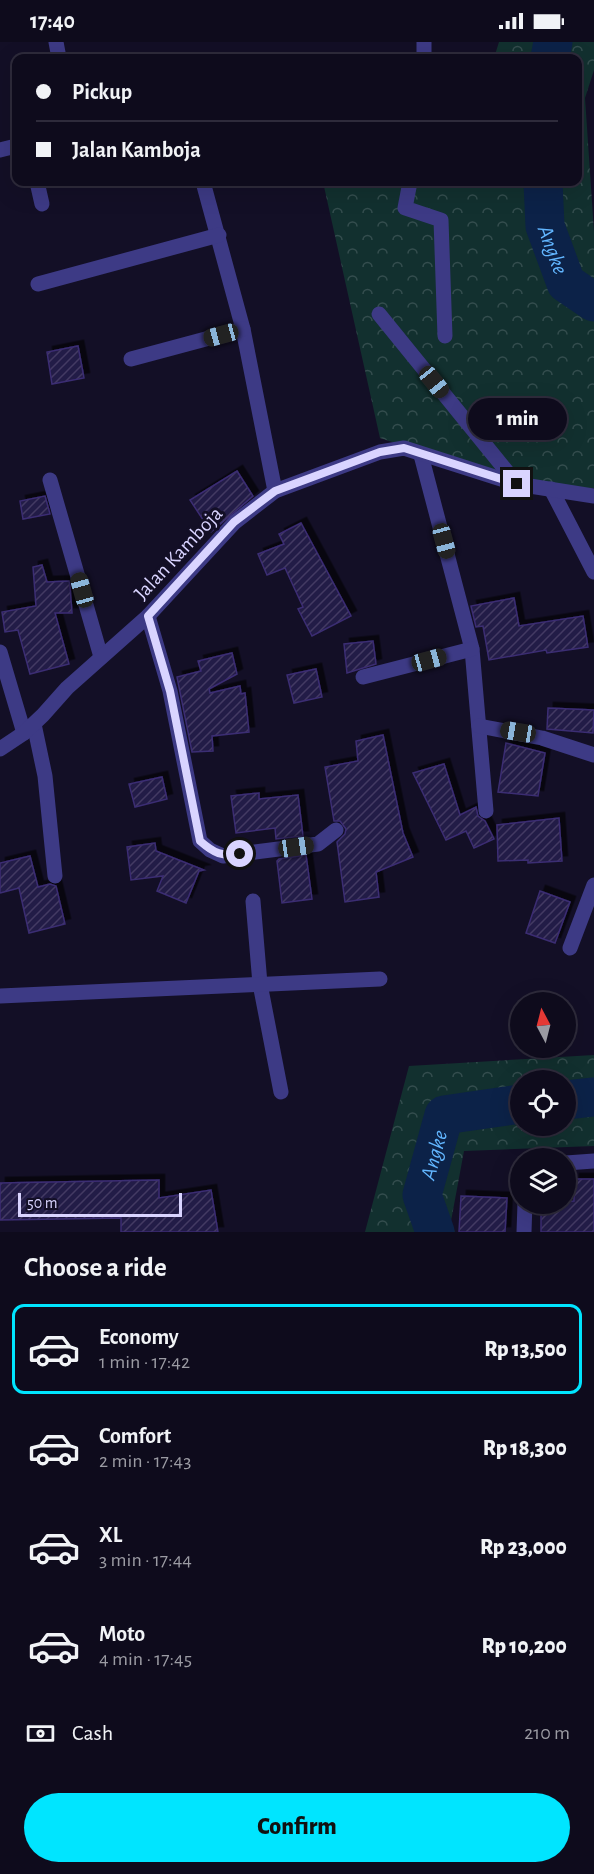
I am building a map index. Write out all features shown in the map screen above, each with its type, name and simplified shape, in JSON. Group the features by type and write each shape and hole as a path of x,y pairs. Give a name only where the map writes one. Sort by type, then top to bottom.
{"street":[{"path":"38,186 42,204"},
{"path":"204,186 243,329 275,491"},
{"path":"409,186 405,208 441,220 445,336"},
{"path":"38,284 219,235"},
{"path":"379,314 517,484"},
{"path":"131,359 243,329"},
{"name":"Jalan Kamboja","path":"0,750 29,729 67,688 148,616 234,522 275,491 380,452 404,448 517,484 594,496"},
{"path":"421,454 472,648 486,811"},
{"path":"50,480 101,657"},
{"path":"551,489 594,572"},
{"path":"148,616 170,691 200,841 210,850 223,856 318,844 336,830"},
{"path":"363,677 472,648"},
{"path":"0,652 45,776 55,876"},
{"path":"479,726 542,738 594,755"},
{"path":"570,948 594,885"},
{"path":"253,901 260,984 281,1092"},
{"path":"0,996 380,979"},
{"path":"576,1162 594,1161"},
{"path":"524,1232 525,1214"}],"green space":[{"path":"499,42 594,42 594,70 585,98 594,232 594,488 550,494 380,438 324,186 582,186 582,54 495,54"},
{"path":"594,1055 594,1146 464,1151 451,1221 455,1232 365,1232 409,1066 576,1058 576,1056"}],"building":[{"path":"78,346 84,378 52,384 47,352"},
{"path":"237,471 253,496 211,532 190,500"},
{"path":"45,496 50,514 23,519 20,501"},
{"path":"301,523 351,616 312,636 298,609 303,607 285,568 267,575 258,554 284,544 279,534"},
{"path":"42,565 47,582 69,581 72,613 55,613 69,664 30,674 18,630 5,632 2,612 36,606 33,567"},
{"path":"514,598 519,626 583,616 588,647 547,653 546,650 489,660 483,626 476,627 471,606"},
{"path":"373,641 376,664 347,673 344,644"},
{"path":"232,653 237,674 209,689 210,693 240,686 241,694 245,693 249,732 212,736 213,751 192,752 177,677 201,671 198,661"},
{"path":"316,669 322,697 294,703 287,675"},
{"path":"548,708 594,710 593,733 547,729"},
{"path":"383,735 403,833 413,857 376,872 379,897 345,902 337,842 345,834 346,829 340,821 334,821 325,767 358,761 356,741"},
{"path":"506,743 545,753 538,796 498,792"},
{"path":"444,764 460,815 476,807 478,816 485,821 494,839 474,848 466,831 446,840 413,773"},
{"path":"162,777 167,799 135,807 129,784"},
{"path":"259,793 259,799 298,795 303,836 276,839 275,828 236,833 231,796"},
{"path":"559,818 562,861 528,863 528,860 498,861 497,825"},
{"path":"155,843 156,851 204,870 199,871 186,903 157,891 163,876 131,880 127,847"},
{"path":"306,855 312,899 282,903 277,861"},
{"path":"30,856 38,887 50,884 56,886 65,924 29,933 19,888 0,893 0,863"},
{"path":"540,891 570,902 555,943 526,933"},
{"path":"576,1179 594,1179 594,1232 541,1232 541,1214 576,1214"},
{"path":"159,1180 159,1198 211,1190 218,1232 121,1232 121,1218 0,1220 0,1183"},
{"path":"461,1196 507,1198 505,1232 459,1232"}],"waterway":[{"name":"Angke","path":"551,54 553,42"},
{"name":"Angke","path":"543,186 545,226 566,283 594,302"},
{"name":"Angke","path":"576,1099 594,1097"},
{"name":"Angke","path":"435,1232 422,1195 444,1115 510,1105"}],"route":[{"path":"240,854 223,856 210,850 200,841 170,691 148,616 234,522 275,491 380,452 404,448 517,484"}]}
